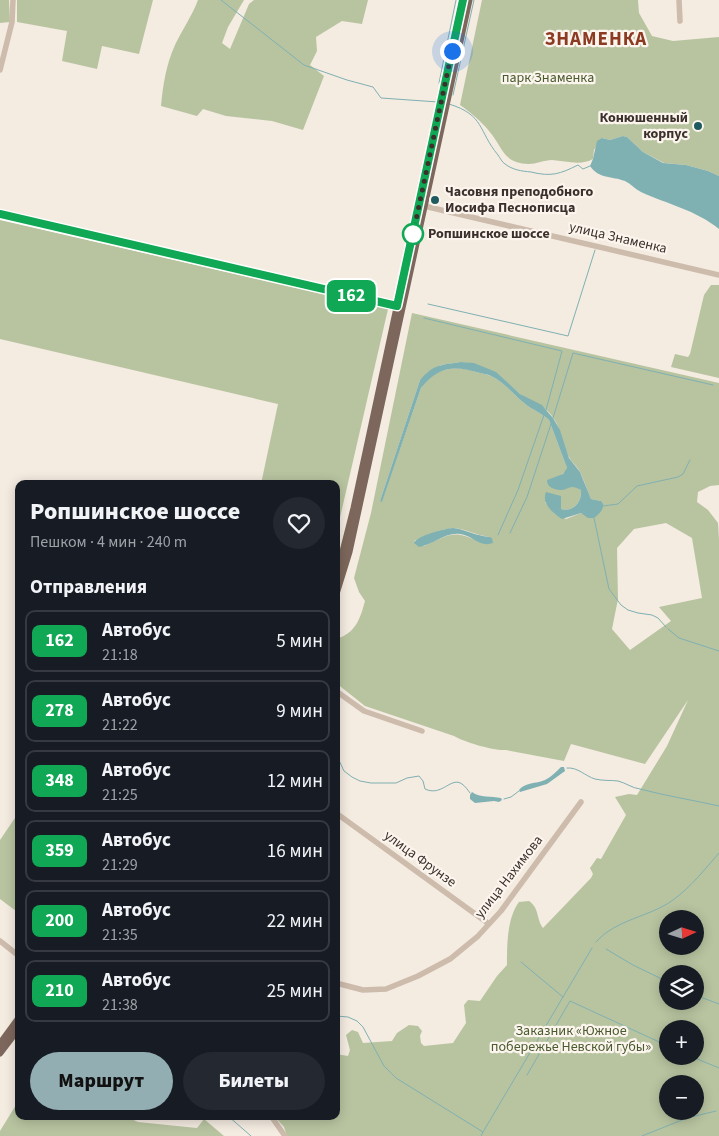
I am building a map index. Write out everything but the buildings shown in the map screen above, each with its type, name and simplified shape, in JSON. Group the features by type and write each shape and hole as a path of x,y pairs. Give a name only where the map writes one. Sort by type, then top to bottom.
{"main road":[{"path":"446,94 463,0"},
{"path":"340,564 441,114 469,0"},
{"path":"340,582 350,552 399,307 424,206 441,114"},
{"path":"0,214 399,307"},
{"path":"0,1044 15,1023"},
{"path":"0,1053 15,1033"}],"street":[{"path":"0,70 12,22 13,0"},
{"path":"679,0 680,21"},
{"name":"улица Знаменка","path":"424,206 719,275"},
{"path":"340,694 364,711 422,731"},
{"name":"улица Нахимова","path":"340,985 363,990 386,989 402,984 450,959 478,936 501,911 581,802"},
{"name":"улица Фрунзе","path":"340,816 489,924"},
{"path":"0,941 15,953"},
{"path":"274,1120 285,1136"}],"green space":[{"path":"0,0 9,0 10,22 0,23"},
{"path":"17,0 153,0 139,54 102,46 97,69 62,61 67,31 17,22"},
{"path":"198,0 244,0 228,27 222,43 230,49 249,4 254,0 368,0 362,24 342,21 316,37 317,51 310,65 324,76 303,130 272,121 226,116 203,109 197,116 161,106 169,60"},
{"name":"парк Знаменка","path":"482,0 638,0 639,13 652,36 673,41 719,37 719,176 686,165 664,163 643,152 627,137 623,136 610,140 602,138 594,150 593,159 584,162 552,160 529,164 513,161 504,153 494,137 476,117 460,105"},
{"path":"0,220 388,309 340,518 340,480 262,480 278,404 0,339"},
{"path":"711,285 719,285 719,378 671,367 675,354 688,357 690,354 704,295"},
{"name":"Заказник «Южное побережье Невской губы»","path":"412,313 719,383 719,485 710,486 698,492 697,502 708,510 718,523 719,540 719,1136 287,1136 284,1127 278,1120 340,1120 340,1055 348,1056 350,1050 346,1035 352,1030 358,1032 363,1043 392,1041 397,1033 409,1025 418,1026 422,1031 420,1036 421,1043 424,1046 453,1043 466,1023 464,1005 468,1000 480,1001 507,965 510,924 519,902 529,901 532,904 543,928 591,878 593,874 590,868 597,858 601,859 626,815 615,797 629,794 637,795 667,746 688,700 645,764 571,744 564,761 487,748 365,706 340,686 340,637 353,629 359,619 365,601 359,592 354,578 371,513","holes":["461,362 470,363 500,377 520,394 551,414 568,455 580,471 591,499 601,501 585,515 581,513 566,519 554,513 545,502 560,506 561,509 566,510 579,502 581,494 581,490 571,486 567,487 559,477 567,468 549,420 491,376 459,368 439,372 421,388 382,501 380,501 420,380 441,365","666,523 692,538 702,598 659,607 671,621 630,650 612,629 618,599 617,548 634,529","453,528 489,537 479,542 463,536 451,535 424,546 414,541 438,531"]},
{"path":"15,818 15,910 0,899 0,840"},
{"path":"15,1107 15,1120 134,1120 197,1128 205,1120 224,1136 0,1136 0,1131"}],"water":[{"path":"623,136 627,137 643,152 663,163 686,165 719,176 719,229 691,212 641,192 625,181 597,173 590,166 597,141 602,138 610,140"},
{"path":"461,362 474,363 496,372 520,394 542,405 560,430 569,458 580,472 591,499 601,501 603,504 602,510 598,515 594,518 588,518 581,513 562,519 546,504 546,492 561,496 561,509 566,510 579,502 581,494 581,490 577,488 572,487 559,490 548,484 547,480 563,474 567,468 549,420 527,405 496,379 488,375 455,368 441,371 434,375 421,388 382,502 380,501 420,380 438,366"},
{"path":"453,528 490,537 493,543 484,544 464,535 455,534 419,547 414,543 426,535"},
{"path":"561,767 564,767 565,771 547,784 520,792 521,787 545,780"},
{"path":"472,792 482,796 501,798 502,800 499,802 475,803 470,799"}],"waterway":[{"path":"221,0 304,65 373,87 381,98 438,102"},
{"path":"439,83 456,0"},
{"path":"453,95 474,0"},
{"path":"449,104 461,108 475,119 502,161 511,168 538,174 550,174 578,165 583,169 590,166"},
{"path":"428,304 568,336 595,250"},
{"path":"424,318 562,351 546,410"},
{"path":"553,418 573,353 713,385"},
{"path":"498,535 518,490 544,415"},
{"path":"510,533 527,497 551,424"},
{"path":"603,506 618,504 637,486 678,477 683,474 690,460"},
{"path":"594,518 609,589 621,605 628,610 652,615 658,618 666,627"},
{"path":"668,629 679,638 719,651"},
{"path":"340,762 344,771 360,781 396,783 407,778 419,776 423,781 425,789 431,791 441,789 458,782 470,793"},
{"path":"567,768 578,770 591,778 618,781 660,794 719,806"},
{"path":"504,799 511,797 519,791"},
{"path":"596,942 613,928 654,911 680,895 719,853"},
{"path":"483,1132 592,948"},
{"path":"606,949 659,978"},
{"path":"521,962 563,997"},
{"path":"704,998 719,1004"},
{"path":"527,1075 570,1001 659,1042"},
{"path":"340,1016 357,1021 363,1027 384,1066 396,1078 483,1132 481,1136"},
{"path":"704,1062 719,1068"},
{"path":"642,1136 687,1118 716,1111"},
{"path":"233,1120 251,1136"}],"bus line":[{"name":"162","path":"0,214 397,306 463,0"}],"place":[{"name":"Конюшенный корпус","path":"698,126"},
{"name":"Часовня преподобного Иосифа Песнописца","path":"435,200"},
{"name":"Ропшинское шоссе","path":"413,234"}],"district":[{"name":"ЗНАМЕНКА","path":"596,39"}],"route":[{"path":"413,234 452,51"}]}
